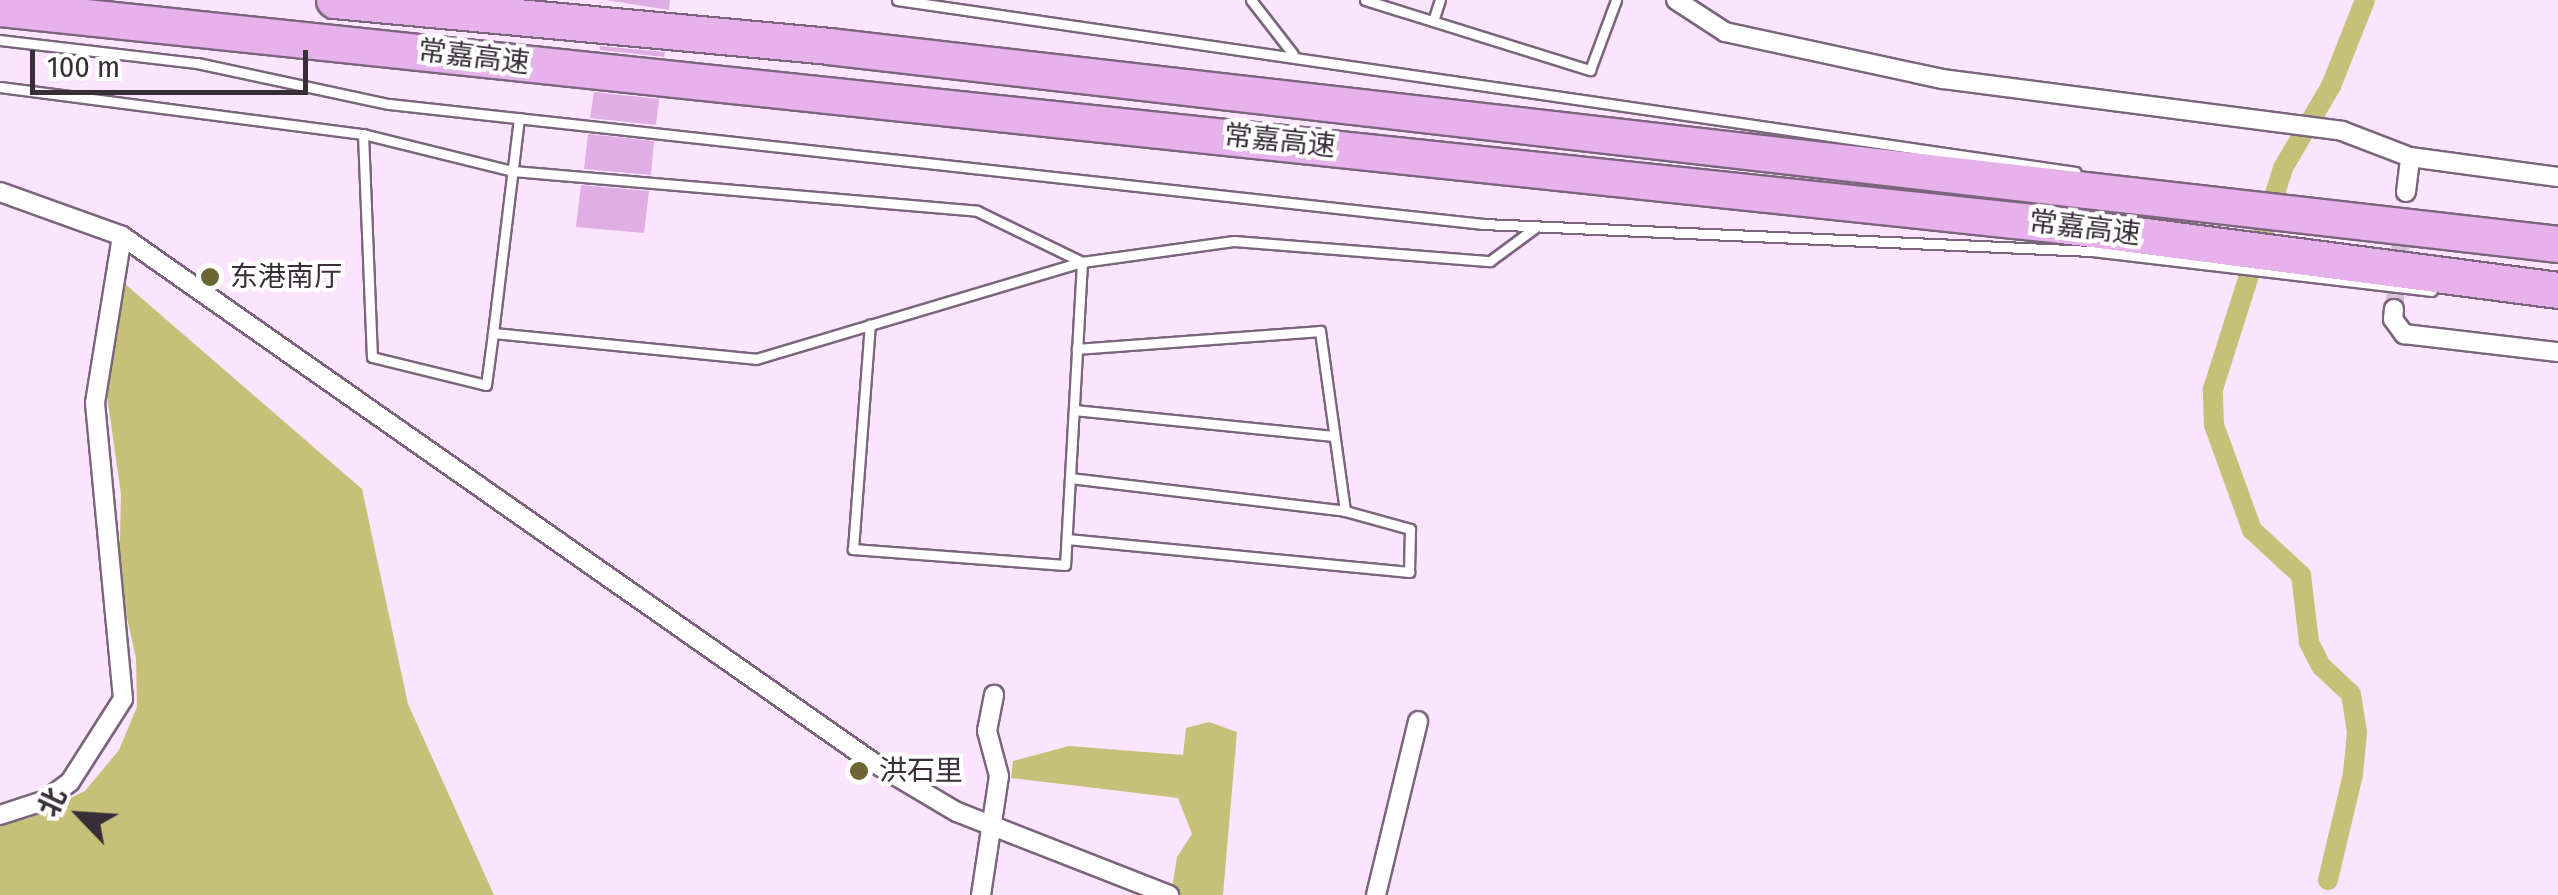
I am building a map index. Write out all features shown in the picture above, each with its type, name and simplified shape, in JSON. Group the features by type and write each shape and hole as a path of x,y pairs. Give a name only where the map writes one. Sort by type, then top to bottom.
{"highway":[{"name":"常嘉高速","path":"334,0 828,46 2202,199 2558,244"},
{"name":"常嘉高速","path":"0,8 2202,253 2329,258 2558,292"}],"street":[{"path":"1676,0 1725,32 1944,79 2342,130 2410,157 2558,177"},
{"path":"2406,192 2410,157"},
{"path":"0,192 122,236 871,761 957,812 1162,893"},
{"path":"0,816 46,800 70,782 123,699 95,403 122,236"},
{"path":"2394,309 2392,319 2404,334 2558,352"},
{"path":"981,895 999,776 987,732 994,695"},
{"path":"1376,895 1418,720"}],"lane":[{"path":"897,0 1294,54 2084,173"},
{"path":"1251,0 1294,54"},
{"path":"1365,0 1590,70 1616,0"},
{"path":"1433,21 1440,0"},
{"path":"0,40 198,63 389,104 1536,228 2202,253 2289,274 2450,292"},
{"path":"0,88 363,134 513,172 977,211 1082,262"},
{"path":"363,134 372,357 486,385 519,118"},
{"path":"2101,176 2202,199"},
{"path":"493,333 756,358 1082,262 1234,241 1490,260 1536,228"},
{"path":"870,325 854,549 1065,565 1082,262"},
{"path":"2468,292 2558,292"},
{"path":"1077,349 1320,331 1344,511"},
{"path":"1074,410 1334,436"},
{"path":"1066,539 1409,572 1410,529 1344,511 1070,478"}],"shaded area":[{"path":"124,283 362,489 408,704 494,895 0,895 0,823 29,818 85,791 119,750 137,707 136,658 119,582 121,494 106,389 115,287"},
{"path":"1209,722 1237,732 1223,895 1171,895 1177,857 1192,834 1178,798 1011,778 1013,761 1069,746 1183,755 1186,728"}],"building":[{"path":"606,0 670,0 669,10"},
{"path":"600,46 665,52 664,57 600,50"},
{"path":"594,92 659,99 656,125 590,118"},
{"path":"588,134 654,141 651,175 584,169"},
{"path":"581,185 649,191 644,233 576,227"}],"waterway":[{"path":"2328,880 2353,774 2357,732 2351,694 2321,666 2309,642 2301,575 2252,530 2214,425 2213,389 2283,168 2331,86 2365,0"}],"tunnel":[{"path":"2394,309 2406,192"}],"place":[{"name":"东港南厅","path":"210,277"},
{"name":"洪石里","path":"859,771"}]}
